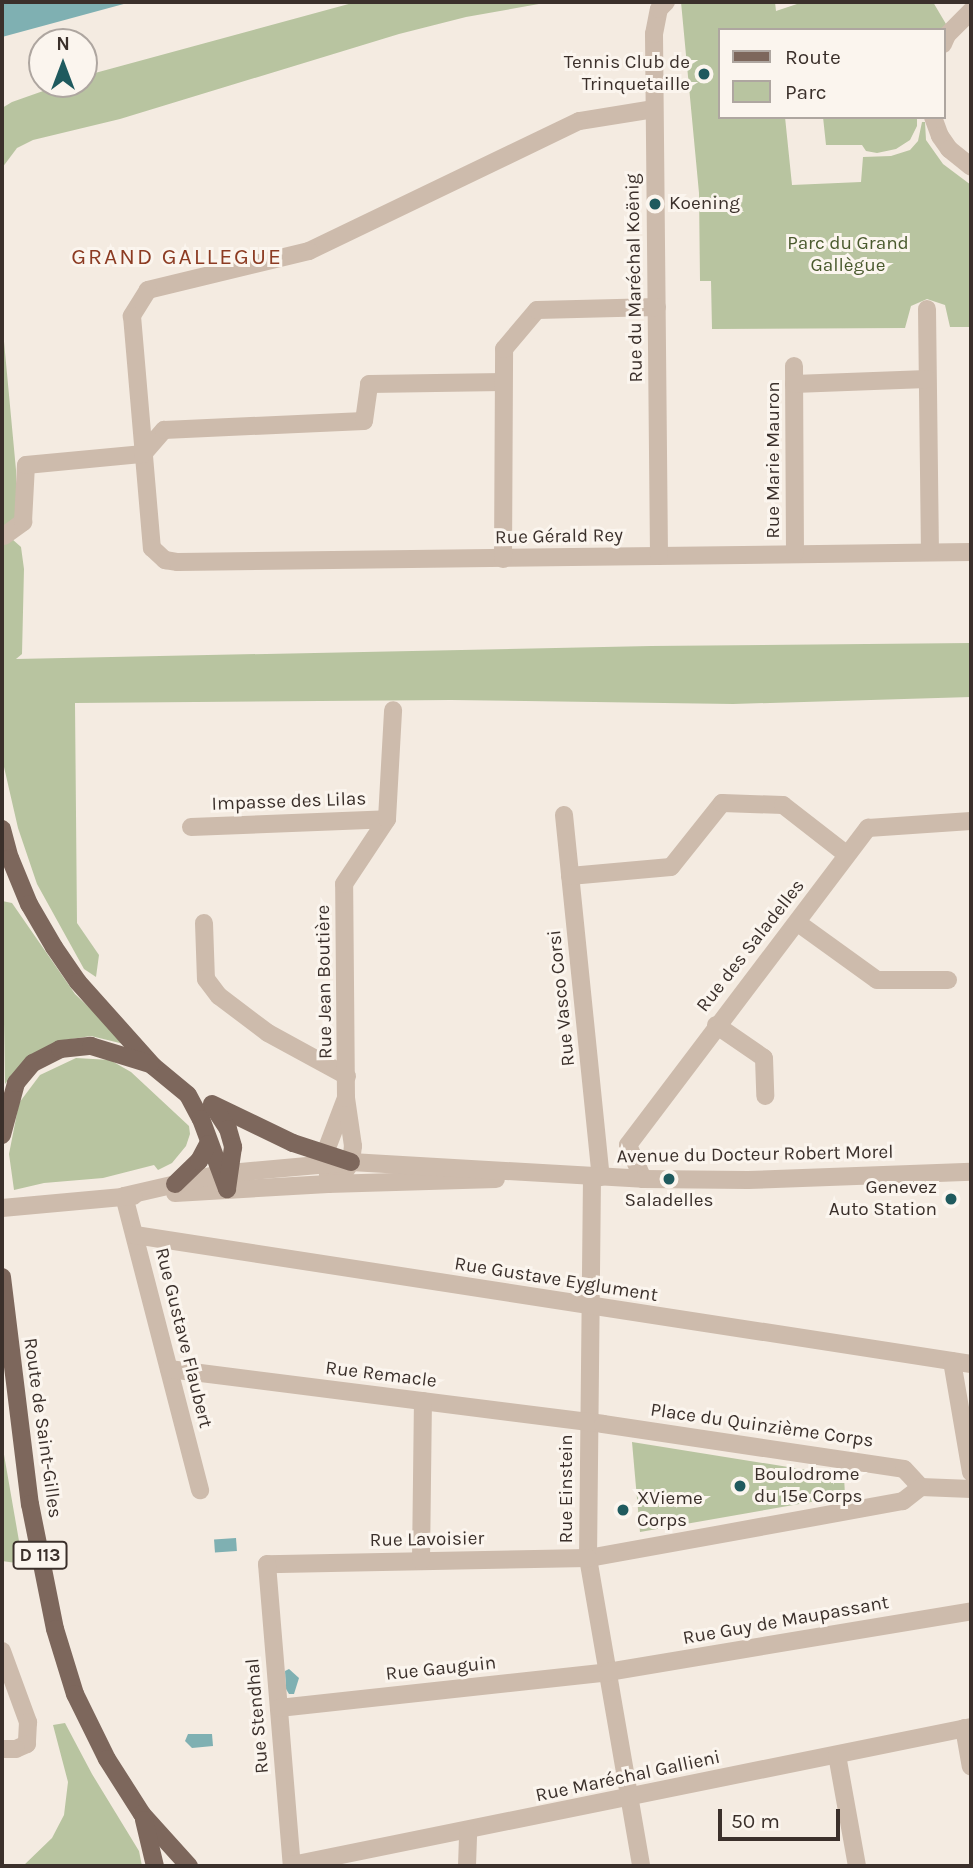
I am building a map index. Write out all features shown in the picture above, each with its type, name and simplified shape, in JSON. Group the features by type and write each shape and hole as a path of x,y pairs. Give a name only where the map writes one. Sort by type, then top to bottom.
{"main road":[{"path":"2,829 10,858 29,904 54,947 78,982 153,1066 188,1095 325,1159 351,1162"},
{"path":"2,1135 16,1083 33,1063 60,1049 91,1046 153,1066"},
{"path":"188,1095 201,1119 208,1144 226,1178"},
{"path":"212,1104 228,1129 233,1147 226,1178"},
{"path":"175,1184 199,1161 208,1144"},
{"name":"Route de Saint-Gilles","path":"2,1277 30,1504 55,1629 75,1695 107,1759 142,1814 189,1866"},
{"name":"Route de Saint-Gilles","path":"142,1814 154,1852 155,1866"}],"street":[{"name":"Rue du Maréchal Koënig","path":"659,556 654,34 659,9 666,2"},
{"path":"945,41 964,10"},
{"path":"143,454 132,316 148,290 309,251 579,121 654,109"},
{"path":"934,119 945,142 971,167"},
{"path":"503,558 504,349 537,310 657,307"},
{"path":"927,310 930,552"},
{"name":"Rue Marie Mauron","path":"795,552 794,375 927,379"},
{"path":"4,536 23,522 26,466 143,454 164,430 364,421 369,384 503,382"},
{"name":"Rue Gérald Rey","path":"143,454 152,548 164,560 178,562 795,552 971,552"},
{"path":"387,820 393,710"},
{"path":"570,876 671,867 722,803 783,805 846,853"},
{"name":"Rue Vasco Corsi","path":"564,815 598,1140 597,1177"},
{"name":"Impasse des Lilas","path":"191,827 387,820"},
{"name":"Rue Jean Boutière","path":"351,1162 351,1120 346,1098 344,884 387,820"},
{"name":"Rue des Saladelles","path":"628,1145 716,1025 798,923 846,853 868,828 971,821"},
{"path":"204,923 206,979 219,996 268,1033 347,1076"},
{"path":"798,923 877,980 948,980"},
{"path":"716,1025 764,1058 765,1096"},
{"name":"Rue Jean Boutière","path":"328,1184 325,1159 330,1133 346,1098"},
{"path":"598,1140 628,1145 643,1179"},
{"name":"Avenue du Docteur Robert Morel","path":"2,1208 124,1196 325,1159"},
{"path":"328,1184 343,1174 351,1162"},
{"name":"Avenue du Docteur Robert Morel","path":"351,1162 482,1168 538,1175 643,1179 748,1180 971,1171"},
{"name":"Avenue du Docteur Robert Morel","path":"124,1196 175,1184 226,1178 328,1184 482,1180 538,1175"},
{"name":"Rue Einstein","path":"597,1177 590,1307 588,1558 640,1866"},
{"name":"Rue Gustave Flaubert","path":"124,1196 200,1490"},
{"name":"Rue Gustave Eyglument","path":"135,1234 590,1307 971,1364"},
{"path":"952,1361 971,1472"},
{"name":"Rue Remacle","path":"169,1369 588,1422"},
{"path":"421,1561 423,1401"},
{"name":"Place du Quinzième Corps","path":"588,1422 904,1469 921,1486"},
{"path":"588,1558 903,1501 921,1486 971,1489"},
{"name":"Rue Lavoisier","path":"267,1564 588,1558"},
{"name":"Rue Stendhal","path":"267,1564 292,1865"},
{"name":"Rue Guy de Maupassant","path":"608,1672 971,1611"},
{"path":"2,1651 29,1723 27,1744 16,1749 2,1749"},
{"name":"Rue Gauguin","path":"279,1708 608,1672"},
{"path":"968,1727 971,1766"},
{"name":"Rue Maréchal Gallieni","path":"292,1865 628,1799 968,1727"},
{"path":"837,1755 857,1866"},
{"path":"467,1866 468,1831"}],"green space":[{"path":"356,2 550,2 466,17 399,34 120,119 33,140 17,148 2,168 2,108 28,96 98,98 98,72"},
{"name":"Parc du Grand Gallègue","path":"681,2 775,2 776,11 803,2 933,2 946,24 943,28 718,28 718,119 785,119 792,185 861,182 863,157 891,156 910,150 918,141 922,122 925,122 926,140 943,164 971,185 971,327 950,327 945,305 927,299 911,306 905,328 712,329 711,281 700,281 699,193"},
{"path":"823,119 917,119 917,126 910,140 896,149 877,153 866,151 862,145 826,145"},
{"path":"2,320 16,470 16,515 12,539 21,547 24,569 22,654 16,659 651,646 971,643 971,697 733,704 451,700 75,703 77,923 99,955 96,977 84,969 37,884 18,828 4,767"},
{"path":"2,901 12,903 75,994 128,1045 91,1036 58,1041 23,1062 5,1084"},
{"path":"76,1058 110,1060 131,1072 189,1126 190,1134 186,1146 172,1163 158,1170 154,1165 103,1178 44,1183 14,1190 9,1154 19,1103 40,1075"},
{"name":"Boulodrome du 15e Corps","path":"632,1442 844,1476 845,1496 640,1532"},
{"path":"2,1443 23,1564 2,1561"},
{"path":"65,1723 92,1774 139,1851 142,1866 23,1866 52,1838 64,1815 68,1782 53,1725"}],"water":[{"path":"2,2 131,2 28,28 2,37"},
{"path":"236,1538 237,1551 215,1553 214,1540"},
{"path":"289,1669 299,1678 294,1694 289,1694 286,1689 285,1671"},
{"path":"188,1734 212,1734 213,1746 192,1748 185,1741"}],"place":[{"name":"Tennis Club de Trinquetaille","path":"704,74"},
{"name":"Koening","path":"655,204"},
{"name":"Saladelles","path":"669,1179"},
{"name":"Genevez Auto Station","path":"951,1199"},
{"name":"Boulodrome du 15e Corps","path":"740,1486"},
{"name":"XVieme Corps","path":"623,1510"}],"district":[{"name":"GRAND GALLEGUE","path":"177,257"}]}
